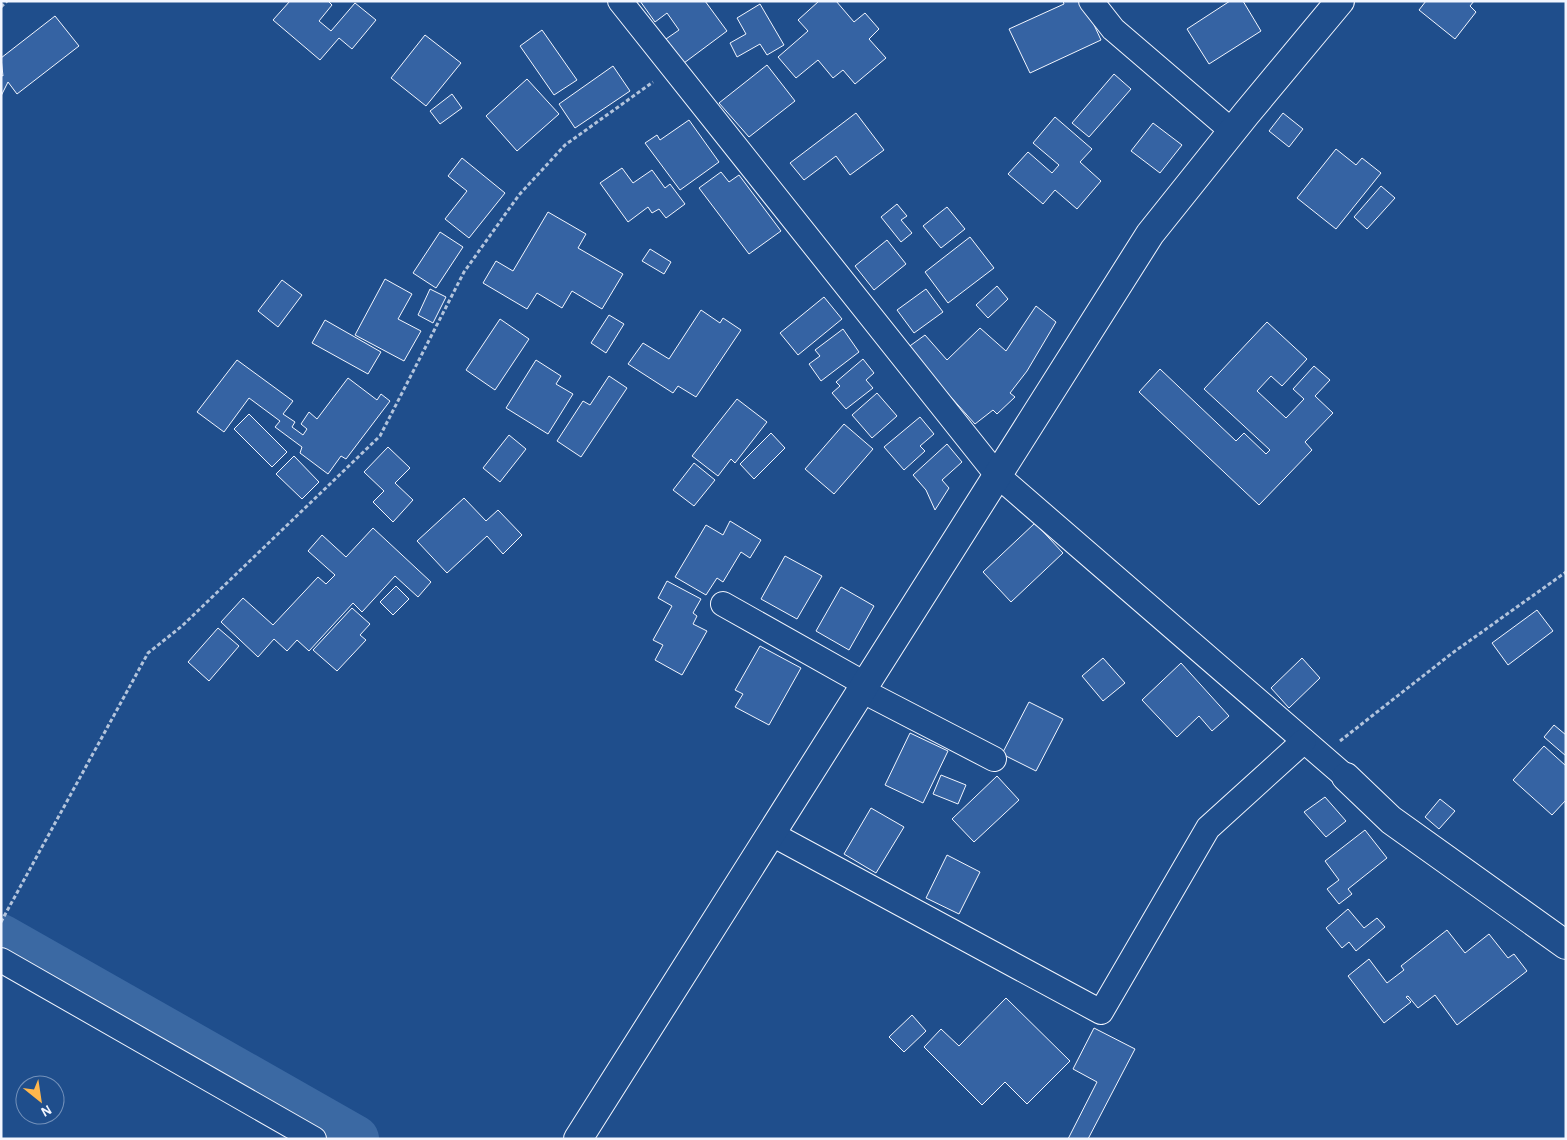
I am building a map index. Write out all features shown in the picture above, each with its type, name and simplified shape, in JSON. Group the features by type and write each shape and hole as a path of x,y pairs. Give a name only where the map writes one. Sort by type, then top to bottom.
{"street":[{"path":"620,1 672,69 997,475 1313,748 1391,820 1566,946"},
{"path":"1091,1 1112,29 1232,131"},
{"path":"578,1139 1150,234 1232,131 1340,1"},
{"path":"723,604 863,687 994,759"},
{"path":"770,834 1101,1012 1208,828 1313,748"},
{"path":"1,960 314,1139"}],"path":[{"path":"1,7 7,1"},
{"path":"1,922 148,653 182,626 380,436 464,272 519,195 565,145 672,69"},
{"path":"1313,748 1451,654 1566,572"}],"building":[{"path":"290,1 328,1 332,5 319,21 331,31 355,3 376,20 352,49 339,38 320,60 273,20"},
{"path":"640,1 705,1 727,31 684,63 666,39 679,30 667,13 655,22"},
{"path":"819,1 836,1 854,22 865,13 879,29 869,39 886,58 855,84 843,70 833,78 818,60 796,78 778,57 808,31 798,20"},
{"path":"1063,1 1083,1 1101,40 1030,73 1009,29 1064,4"},
{"path":"1230,1 1243,1 1261,31 1209,64 1187,29"},
{"path":"1426,1 1474,1 1470,6 1476,12 1455,39 1419,10"},
{"path":"760,4 784,45 767,55 760,44 737,57 730,43 746,34 737,18"},
{"path":"55,16 79,46 17,94 8,82 1,96 1,75 3,76 1,58"},
{"path":"542,30 577,80 554,95 520,46"},
{"path":"425,35 461,63 426,106 391,78"},
{"path":"767,65 795,101 749,137 719,103"},
{"path":"613,66 630,91 575,128 559,104"},
{"path":"1114,74 1131,89 1089,137 1072,123"},
{"path":"527,79 559,114 517,151 486,116"},
{"path":"452,94 462,108 440,124 430,111"},
{"path":"856,113 884,150 850,175 836,156 804,180 790,163"},
{"path":"1283,113 1303,129 1289,147 1269,131"},
{"path":"1055,117 1092,149 1080,162 1101,181 1077,209 1055,190 1043,204 1008,174 1028,152 1052,173 1059,165 1033,143"},
{"path":"689,120 719,162 680,190 645,143 657,135 660,140"},
{"path":"1153,123 1182,145 1160,173 1131,151"},
{"path":"1336,149 1356,165 1362,158 1381,173 1336,229 1297,198"},
{"path":"462,158 505,193 469,238 445,219 467,191 448,176"},
{"path":"622,168 633,183 652,170 665,188 670,184 685,204 666,218 659,209 652,213 648,207 628,222 600,183"},
{"path":"721,172 729,182 739,175 781,231 749,254 699,188"},
{"path":"1381,186 1395,198 1367,229 1354,217"},
{"path":"897,204 907,216 901,220 912,233 901,242 881,217"},
{"path":"947,207 965,229 941,248 923,226"},
{"path":"548,212 586,234 578,248 623,274 602,309 572,291 562,308 537,293 527,309 483,283 496,261 513,271"},
{"path":"440,232 463,247 436,288 413,273"},
{"path":"970,237 994,268 948,303 925,272"},
{"path":"887,240 906,264 874,290 855,266"},
{"path":"650,249 671,262 664,274 642,261"},
{"path":"385,279 412,294 398,319 421,331 404,361 355,335"},
{"path":"282,280 302,295 278,327 258,311"},
{"path":"997,286 1008,299 988,318 976,305"},
{"path":"430,289 446,297 433,323 418,315"},
{"path":"926,289 943,312 914,333 897,310"},
{"path":"824,297 842,319 798,355 780,333"},
{"path":"1036,306 1056,322 1027,371 1010,393 1015,397 997,414 993,410 975,424 907,348 925,335 947,360 980,328 1006,351"},
{"path":"701,310 720,323 723,318 741,330 696,397 678,386 673,393 628,364 643,343 669,359"},
{"path":"609,315 624,324 606,353 591,343"},
{"path":"500,319 529,339 495,390 466,370"},
{"path":"325,320 381,352 368,374 312,343"},
{"path":"1267,322 1307,359 1282,386 1271,376 1257,391 1286,418 1304,399 1293,389 1314,366 1330,380 1315,396 1333,413 1305,442 1312,450 1259,505 1139,392 1160,369 1236,441 1244,433 1266,454 1270,450 1204,389"},
{"path":"843,329 859,352 821,381 809,364 820,356 815,350"},
{"path":"863,359 874,373 866,380 873,388 846,409 832,393 840,386 836,382"},
{"path":"237,360 293,401 283,414 295,422 292,427 303,435 307,429 301,424 309,412 317,419 348,378 377,400 381,394 390,401 346,459 341,456 328,474 300,453 302,447 275,427 280,421 249,398 224,432 197,412"},
{"path":"536,360 561,376 556,384 573,394 548,434 506,408"},
{"path":"609,376 627,388 581,457 557,441 583,401 590,405"},
{"path":"877,393 897,416 872,438 852,415"},
{"path":"737,399 767,422 735,463 731,459 718,476 692,456"},
{"path":"249,414 287,452 272,467 234,429"},
{"path":"920,417 934,434 920,446 925,451 904,470 884,447"},
{"path":"844,424 873,449 834,494 805,469"},
{"path":"771,433 785,448 754,479 740,464"},
{"path":"509,435 526,449 500,482 483,468"},
{"path":"947,444 962,462 942,480 949,488 935,510 926,490 913,475"},
{"path":"388,447 410,468 395,483 413,500 393,522 373,502 384,491 364,472"},
{"path":"294,456 319,482 302,499 276,474"},
{"path":"694,463 715,480 694,506 673,490"},
{"path":"464,498 486,521 498,510 522,535 503,554 487,536 447,573 417,541"},
{"path":"730,521 761,540 750,558 741,552 723,582 717,578 706,595 675,577 706,525 723,535"},
{"path":"1035,523 1063,553 1011,602 983,572"},
{"path":"373,528 431,582 418,597 395,576 362,612 353,603 309,651 297,640 287,651 274,639 258,657 221,622 243,598 273,625 318,577 326,584 335,575 308,551 322,535 346,557"},
{"path":"785,556 822,576 797,619 761,599"},
{"path":"667,581 701,599 693,613 697,616 693,624 707,631 682,675 655,660 663,645 653,640 672,606 658,598"},
{"path":"396,586 409,599 393,615 380,602"},
{"path":"841,587 874,606 849,650 816,631"},
{"path":"352,608 370,624 360,635 366,640 337,671 313,650"},
{"path":"1537,610 1553,631 1508,665 1492,643"},
{"path":"218,628 239,646 209,681 188,662"},
{"path":"760,646 801,668 769,725 735,707 743,694 735,690"},
{"path":"1103,658 1125,683 1103,701 1082,676"},
{"path":"1302,658 1320,678 1289,708 1271,688"},
{"path":"1181,663 1229,716 1212,731 1199,716 1177,737 1142,700"},
{"path":"1029,702 1063,719 1036,771 1002,754"},
{"path":"1554,725 1566,735 1566,756 1544,737"},
{"path":"910,733 948,751 923,803 885,785"},
{"path":"1544,746 1566,766 1566,800 1552,815 1513,780"},
{"path":"941,775 966,785 958,804 933,794"},
{"path":"997,776 1019,800 974,842 952,819"},
{"path":"1325,797 1346,821 1326,837 1304,812"},
{"path":"1440,799 1455,811 1439,829 1425,817"},
{"path":"871,808 904,827 876,873 844,854"},
{"path":"1365,830 1387,858 1348,889 1352,894 1339,904 1327,889 1339,880 1325,861"},
{"path":"947,855 980,872 959,914 926,898"},
{"path":"1348,909 1364,928 1377,918 1385,927 1356,951 1349,942 1342,948 1326,928"},
{"path":"1447,930 1465,953 1489,934 1508,958 1514,954 1527,971 1457,1025 1435,995 1418,1008 1408,996 1406,997 1411,1002 1384,1023 1348,976 1369,959 1387,983 1404,970 1401,966"},
{"path":"1006,998 1070,1061 1027,1104 1005,1082 982,1105 924,1047 941,1029 959,1046"},
{"path":"912,1015 926,1031 904,1052 889,1037"},
{"path":"1094,1028 1135,1049 1088,1139 1068,1139 1097,1082 1073,1069"}],"waterway":[{"path":"1,938 355,1139"}]}
